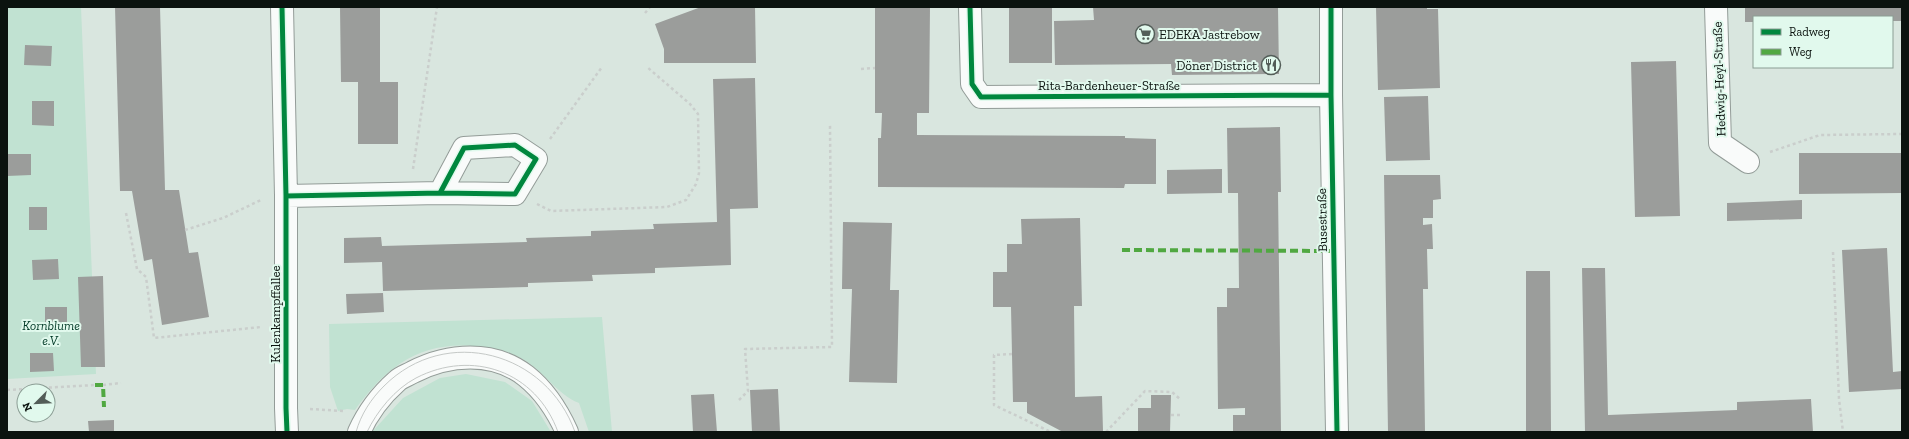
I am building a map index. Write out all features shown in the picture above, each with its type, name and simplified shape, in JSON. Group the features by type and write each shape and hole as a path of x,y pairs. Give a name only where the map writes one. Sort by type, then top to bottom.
{"street":[{"name":"Kulenkampffallee","path":"282,7 286,408 288,432"},
{"name":"Rita-Bardenheuer-Straße","path":"970,7 972,84 982,97 1331,95"},
{"name":"Busestraße","path":"1331,7 1331,95 1337,432"},
{"name":"Hedwig-Heyl-Straße","path":"1716,7 1720,143 1748,162"},
{"path":"285,194 514,194 536,159 515,145 464,148 440,193"},
{"path":"359,432 373,406 398,380 425,366 443,360 458,357 479,357 504,364 525,375 545,394 559,415 567,432"}],"path":[{"path":"411,193 415,151 437,7"},
{"path":"645,13 650,7"},
{"path":"536,159 602,67"},
{"path":"514,194 551,211 667,207 686,200 696,184 699,173 698,114 690,104 647,67"},
{"path":"861,68 875,68"},
{"path":"739,400 748,391 745,349 832,348 830,126"},
{"path":"1748,162 1774,150 1820,135 1902,134"},
{"path":"185,230 223,218 258,200 285,194"},
{"path":"126,213 136,269 146,277 154,338 286,325"},
{"path":"1833,252 1843,432"},
{"path":"1012,354 994,355 994,405 1051,432"},
{"path":"103,385 121,383"},
{"path":"7,390 95,385"},
{"path":"1106,432 1145,391 1172,392 1180,398"},
{"path":"286,408 344,412"},
{"path":"1171,414 1182,414"}],"green space":[{"name":"Kornblume e.V.","path":"7,7 81,7 96,374 7,379"},
{"path":"602,317 612,432 589,432 579,403 563,394 528,362 508,352 490,348 453,346 436,348 420,353 391,370 366,395 355,410 347,409 338,411 330,387 329,324"},
{"path":"466,374 505,382 532,401 551,432 372,432 403,398 440,378"}],"building":[{"path":"115,7 160,7 165,190 179,190 189,253 198,252 209,317 162,325 152,259 144,261 132,191 120,191"},
{"path":"340,7 380,7 380,82 398,82 398,144 358,144 358,82 341,82"},
{"path":"701,7 755,7 756,63 664,63 664,49 655,24"},
{"path":"875,7 930,7 929,113 917,113 917,135 1125,136 1125,138 1156,139 1156,184 1125,184 1124,188 878,187 878,138 881,138 882,113 875,113"},
{"path":"1009,7 1052,7 1052,63 1009,63"},
{"name":"EDEKA Jastrebow","path":"1093,7 1278,7 1279,74 1172,75 1171,64 1055,65 1054,21 1094,20"},
{"path":"1376,7 1427,7 1427,9 1438,9 1440,88 1378,90"},
{"path":"1745,7 1902,7 1902,21 1893,21 1893,16 1753,16 1753,22 1745,22"},
{"path":"25,45 52,46 51,66 24,65"},
{"path":"1676,61 1680,216 1635,217 1631,62"},
{"path":"755,78 758,208 730,209 731,265 655,268 655,273 592,275 593,281 528,283 528,287 383,291 382,262 344,263 344,238 381,237 382,246 527,242 526,238 591,236 591,231 654,229 653,224 717,222 713,79"},
{"path":"1428,96 1430,160 1386,161 1384,97"},
{"path":"32,101 54,101 54,126 32,125"},
{"path":"1280,127 1281,192 1278,192 1281,432 1233,432 1233,415 1245,415 1245,408 1218,409 1217,307 1227,307 1227,288 1239,288 1238,193 1228,193 1227,128"},
{"path":"1799,153 1902,153 1902,193 1799,194"},
{"path":"7,154 31,154 31,175 7,176"},
{"path":"1222,169 1222,193 1167,194 1167,170"},
{"path":"1384,175 1440,175 1441,199 1433,200 1433,218 1423,218 1423,225 1432,224 1433,249 1427,249 1428,289 1423,289 1425,432 1388,432"},
{"path":"1802,200 1802,219 1727,221 1727,203"},
{"path":"29,207 47,207 47,230 29,230"},
{"path":"1080,218 1082,306 1074,306 1075,397 1102,396 1103,431 1063,432 1027,413 1027,402 1013,402 1011,307 993,307 993,272 1007,272 1007,244 1022,244 1021,219"},
{"path":"843,222 892,223 890,290 899,290 897,383 849,382 852,289 842,289"},
{"path":"1887,248 1893,372 1902,371 1902,389 1849,392 1842,250"},
{"path":"58,259 59,279 33,280 32,260"},
{"path":"1582,268 1605,268 1608,415 1737,410 1737,402 1811,399 1813,432 1585,432"},
{"path":"1526,271 1550,271 1551,432 1526,432"},
{"path":"103,276 105,367 81,367 78,277"},
{"path":"383,293 384,312 347,314 346,294"},
{"path":"45,307 67,307 67,330 45,330"},
{"path":"30,353 53,353 54,371 30,372"},
{"path":"778,389 780,432 752,432 750,390"},
{"path":"714,394 717,432 693,432 691,395"},
{"path":"1151,395 1171,395 1170,432 1138,432 1138,408 1151,408"},
{"path":"114,420 114,432 89,432 88,421"}],"tram line":[{"path":"356,432 367,407 375,396 384,386 409,367 436,356 464,352 492,356 519,366 542,382 561,405 575,432"},
{"path":"367,432 387,401 401,388 416,378 437,369 459,366 480,366 500,371 518,380 534,394 548,411 558,432"}],"marked path":[{"path":"1122,250 1334,251"},
{"path":"95,385 103,385 104,407"}],"cycle path":[{"path":"282,7 286,196 287,432"},
{"path":"970,7 972,84 981,97 1331,95"},
{"path":"1331,7 1331,95 1337,432"},
{"path":"286,196 440,193 515,194 536,159 515,145 464,148 440,193"}],"place":[{"name":"EDEKA Jastrebow","path":"1145,34"},
{"name":"Döner District","path":"1271,65"}]}
